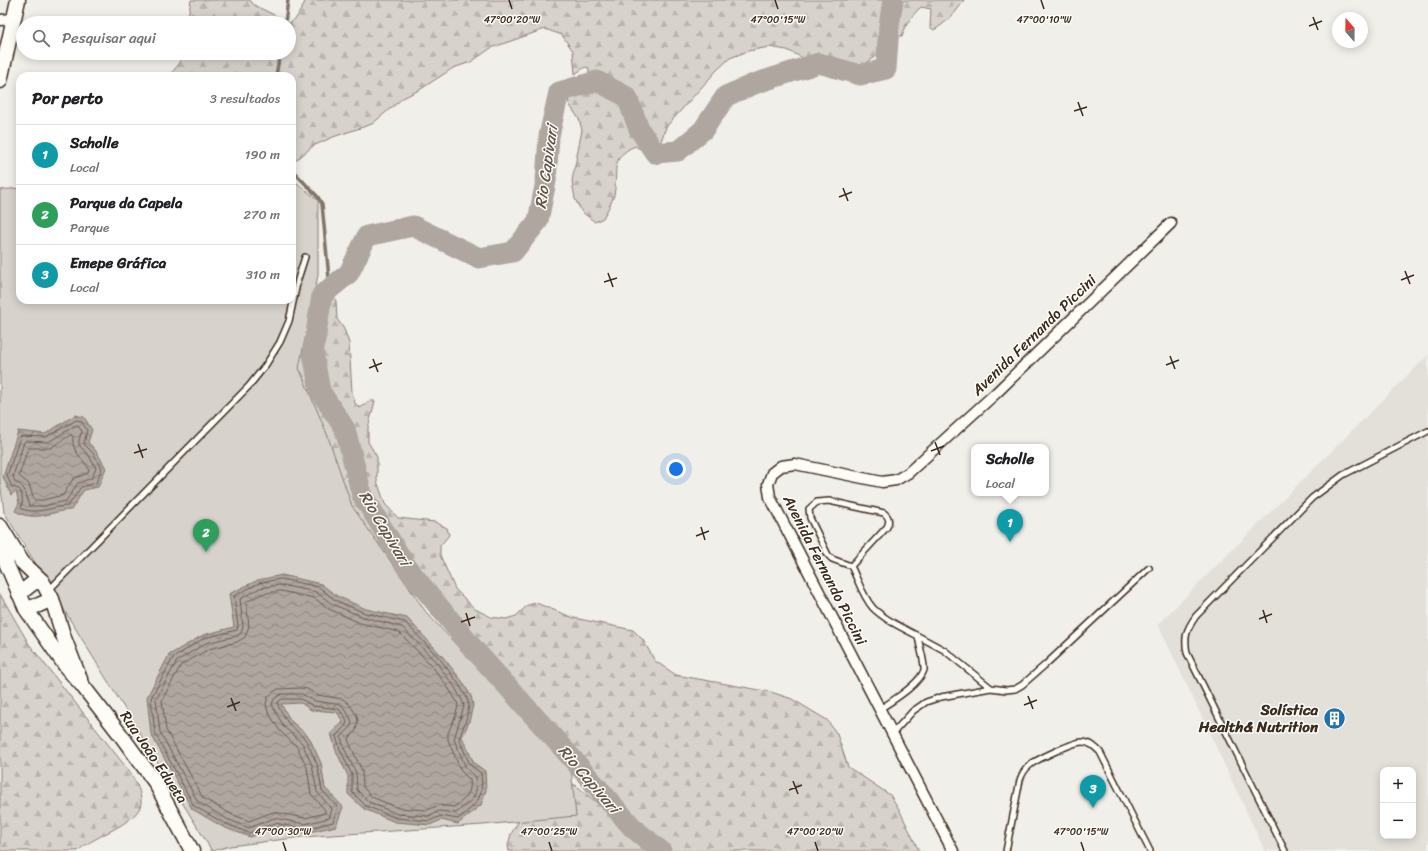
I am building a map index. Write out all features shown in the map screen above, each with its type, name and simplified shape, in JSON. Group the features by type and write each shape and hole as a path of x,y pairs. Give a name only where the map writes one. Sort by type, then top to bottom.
{"street":[{"path":"0,82 7,19 18,0"},
{"name":"Avenida Fernando Piccini","path":"953,851 770,497 768,484 772,473 782,466 795,464 882,482 896,480 908,473 996,393 1171,223"},
{"name":"Rua João Edueta","path":"0,526 22,562 48,590 82,685"},
{"name":"Rua João Edueta","path":"0,541 7,565 26,609 67,668 120,734 154,782 192,851"},
{"path":"20,594 33,583 48,590 39,605 26,609"}],"lane":[{"path":"296,288 305,257"},
{"path":"48,590 249,386 265,366 280,342 289,321 293,304"},
{"path":"1285,851 1187,653 1185,641 1188,628 1196,616 1312,498 1343,475 1428,431"},
{"path":"851,566 887,527 889,519 887,515 829,501 817,502 809,509 808,513 825,550 832,559 851,566 872,607 880,614 944,650 991,688"},
{"path":"893,733 913,711 926,702 941,697 991,688 1006,690 1015,689 1022,685 1149,568"},
{"path":"880,709 914,684 922,674 924,669 918,636"},
{"path":"1006,851 1020,780 1024,770 1031,764 1070,745 1081,742 1092,744 1100,752 1150,851"}],"shaded area":[{"path":"1428,355 1428,851 1265,851 1158,624"}],"green space":[{"path":"191,0 250,0 254,5 276,16 188,16"},
{"path":"306,0 964,0 951,17 934,30 930,27 931,9 921,7 910,20 902,36 897,36 885,50 853,72 836,78 819,71 805,59 787,50 769,47 748,51 730,58 717,70 666,127 660,144 657,164 645,152 635,146 621,155 616,166 613,198 603,218 595,222 582,212 575,199 572,181 582,130 579,119 569,104 568,98 572,88 589,72 589,68 585,67 575,74 573,51 562,35 545,29 491,48 471,62 453,68 421,89 403,98 372,124 333,137 313,146 296,160 296,72 172,72 179,64 180,60 296,60 296,18"},
{"path":"296,182 318,200 318,275 299,368 327,434 352,506 426,612 571,769 576,816 483,825 302,837 230,846 212,851 4,512 0,481 0,190 16,188 16,304 296,304"},
{"path":"327,281 336,301 337,319 344,329 349,343 352,392 355,403 360,408 370,401 375,401 368,428 368,442 377,457 377,481 385,504 398,518 435,522 447,528 449,535 440,546 440,555 455,589 475,609 491,617 506,619 516,616 528,605 536,603 574,618 633,630 643,640 655,661 676,675 771,692 792,699 827,720 837,734 848,767 890,795 899,809 919,851 509,851 508,845 511,834 538,789 562,779 577,786 609,813 563,747 530,707 486,665 444,616 407,587 260,388 289,325"},
{"path":"0,594 29,644 129,771 140,792 140,808 134,815 126,822 85,845 78,851 0,851"}],"water":[{"path":"75,415 84,417 92,430 88,442 96,451 106,468 98,487 84,490 71,510 35,516 26,516 15,511 19,503 16,491 11,495 3,477 18,431 45,434"},
{"path":"282,575 321,584 337,596 366,609 407,618 443,657 462,681 471,696 473,705 469,722 462,737 474,763 485,771 486,790 481,805 458,824 441,820 430,825 395,822 364,809 348,794 348,776 336,751 331,733 343,722 337,712 311,710 301,703 281,704 291,721 309,737 321,763 325,788 343,807 336,826 305,833 275,827 250,837 223,827 192,809 151,734 147,697 169,655 203,635 234,627 229,594 258,580"}],"waterway":[{"path":"286,16 288,0"},
{"name":"Rio Capivari","path":"661,851 633,828 472,647 408,569 362,495 345,429 320,391 313,353 322,295 349,273 367,236 413,226 479,258 513,252 538,221 546,181 549,136 559,92 597,81 627,97 639,129 655,153 678,151 703,130 726,96 754,84 819,63 860,75 886,69 889,26 893,0"},
{"path":"277,72 279,60"},
{"path":"296,174 318,197 322,204 330,289"}],"place":[{"name":"Scholle","path":"1010,542"},
{"name":"Parque da Capela","path":"206,552"},
{"name":"Solística Health& Nutrition","path":"1334,719"},
{"name":"Emepe Gráfica","path":"1093,808"}]}
